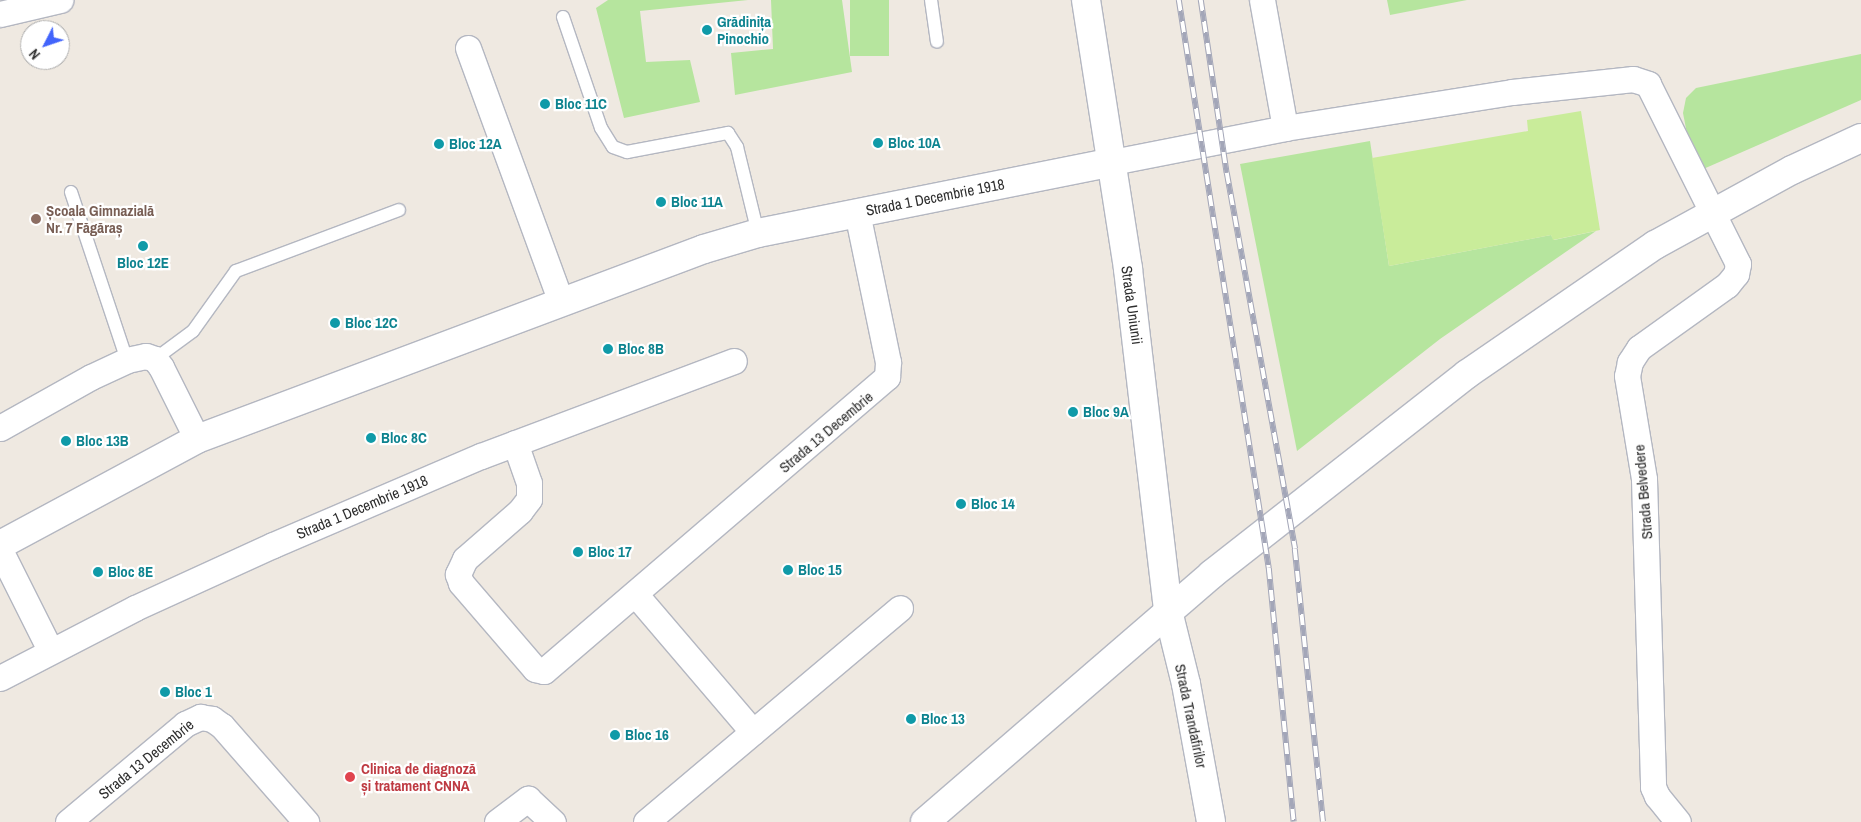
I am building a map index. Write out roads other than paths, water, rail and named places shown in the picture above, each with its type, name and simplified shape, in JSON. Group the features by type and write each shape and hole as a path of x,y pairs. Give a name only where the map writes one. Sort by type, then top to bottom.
{"main road":[{"name":"Strada Uniunii","path":"1086,0 1112,162 1138,348 1168,611"},
{"path":"925,822 1168,611 1347,466 1467,374 1599,281 1712,212 1861,138"},
{"name":"Strada 1 Decembrie 1918","path":"0,545 197,439 561,302 758,233 1112,162"},
{"name":"Strada Trandafirilor","path":"1168,611 1186,684 1211,822"}],"street":[{"path":"0,14 60,0"},
{"path":"1262,0 1285,128"},
{"path":"468,48 561,302"},
{"name":"Strada Belvedere","path":"1112,162 1285,128 1512,92 1641,80 1648,84 1738,264 1736,274 1727,284 1639,348 1630,362 1627,376 1644,479 1654,787 1657,796 1678,822"},
{"name":"Strada 13 Decembrie","path":"515,443 529,484 529,499 520,511 465,558 458,570 461,583 538,671 548,669 636,595 887,377 888,362 858,212"},
{"path":"0,428 127,360 146,356 155,360 197,439"},
{"name":"Strada 1 Decembrie 1918","path":"0,678 50,650 265,548 515,443 734,361"},
{"path":"0,550 50,650"},
{"path":"636,595 752,732"},
{"path":"646,822 900,608"},
{"name":"Strada 13 Decembrie","path":"68,822 185,724 200,717 212,719 222,726 306,822"},
{"path":"497,822 528,799 553,822"}],"lane":[{"path":"930,0 937,42"},
{"path":"563,17 601,128 613,147 627,152 728,133 736,147 758,233"},
{"path":"71,192 127,360"},
{"path":"155,360 193,331 236,271 399,210"}],"railway":[{"path":"1179,0 1269,568 1294,822"},
{"path":"1201,0 1227,173 1295,549 1323,822"}],"place":[{"name":"Grădinița Pinochio","path":"707,30"},
{"name":"Bloc 11C","path":"545,104"},
{"name":"Bloc 10A","path":"878,143"},
{"name":"Bloc 12A","path":"439,144"},
{"name":"Bloc 11A","path":"661,202"},
{"name":"Școala Gimnazială Nr. 7 Făgăraș","path":"36,219"},
{"name":"Bloc 12E","path":"143,246"},
{"name":"Bloc 12C","path":"335,323"},
{"name":"Bloc 8B","path":"608,349"},
{"name":"Bloc 9A","path":"1073,412"},
{"name":"Bloc 8C","path":"371,438"},
{"name":"Bloc 13B","path":"66,441"},
{"name":"Bloc 14","path":"961,504"},
{"name":"Bloc 17","path":"578,552"},
{"name":"Bloc 15","path":"788,570"},
{"name":"Bloc 8E","path":"98,572"},
{"name":"Bloc 1","path":"165,692"},
{"name":"Bloc 13","path":"911,719"},
{"name":"Bloc 16","path":"615,735"},
{"name":"Clinica de diagnoză și tratament CNNA","path":"350,777"}]}
